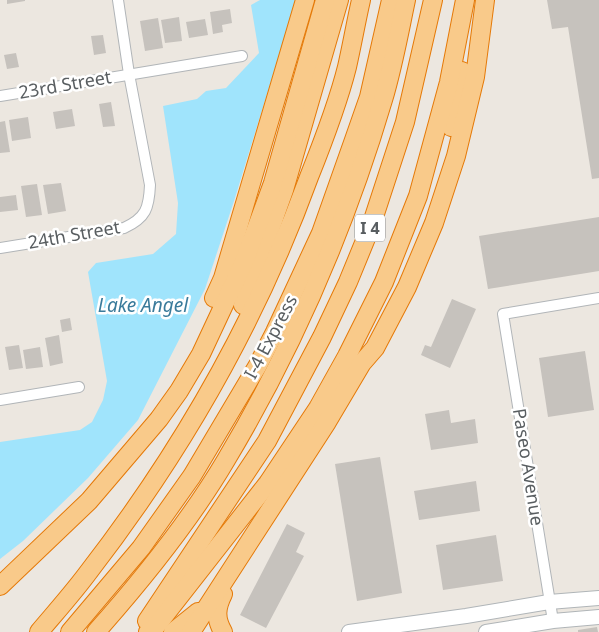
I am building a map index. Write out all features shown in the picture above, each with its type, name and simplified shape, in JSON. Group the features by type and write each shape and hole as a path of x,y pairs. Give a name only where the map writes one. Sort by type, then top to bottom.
{"highway":[{"path":"115,469 192,350 223,278 305,0"},
{"path":"0,586 89,501 159,419 179,391 201,354 254,236 273,183 325,0"},
{"path":"231,354 236,322 284,190 338,0"},
{"path":"39,632 86,576 122,528 181,439 231,354 292,224 318,153 346,68 360,0"},
{"name":"I-4 Express","path":"70,632 141,548 192,476 258,365 275,332 321,234 369,97 390,0"},
{"name":"I-4 Express","path":"97,630 164,551 225,461 272,375 316,284 353,189 383,99 406,0"},
{"name":"I 4","path":"140,632 267,441 322,337 348,282 371,226 405,122 433,0"},
{"path":"362,363 368,346 406,271 444,158 462,67 465,0"},
{"path":"148,632 153,630 191,583 268,483 318,408 347,356 384,282 418,196 448,82 465,0"},
{"path":"191,632 262,524 362,363 374,348 408,287 434,223 456,156 475,77 485,0"},
{"path":"223,632 216,615 218,604 262,524"},
{"path":"173,632 196,616 220,586"}],"main road":[{"path":"349,632 426,626 466,616 550,602 599,598"},
{"path":"486,632 553,621 599,617"}],"street":[{"path":"118,0 130,74"},
{"name":"23rd Street","path":"0,96 242,56"},
{"name":"24th Street","path":"0,248 124,228 137,222 144,213 150,202 150,185 130,74"},
{"name":"Paseo Avenue","path":"553,621 503,314 599,298"},
{"path":"0,400 79,387"}],"water":[{"name":"Lake Angel","path":"260,0 296,0 205,289 138,420 88,478 23,541 0,559 0,442 80,430 92,422 103,400 107,381 88,272 96,263 153,254 176,234 178,203 163,106 197,99 206,91 226,88 259,53 251,5"}],"building":[{"path":"7,0 25,0 25,1 7,4"},
{"path":"547,0 599,0 599,178 592,179 568,27 552,29"},
{"path":"230,9 232,23 222,25 223,32 213,34 210,12"},
{"path":"179,17 182,41 165,43 161,20"},
{"path":"158,18 163,48 145,51 140,21"},
{"path":"205,19 208,35 189,38 186,22"},
{"path":"103,35 106,53 94,55 91,36"},
{"path":"16,53 19,67 7,69 4,55"},
{"path":"111,102 115,126 103,127 99,104"},
{"path":"72,109 75,126 56,129 53,112"},
{"path":"28,117 31,138 12,141 9,120"},
{"path":"5,121 10,152 0,153 0,122"},
{"path":"61,183 66,211 48,214 43,185"},
{"path":"37,184 42,215 26,217 21,186"},
{"path":"16,195 18,210 0,212 0,197"},
{"path":"599,217 599,271 488,289 479,236"},
{"path":"452,299 476,309 450,368 421,355 425,345 431,347"},
{"path":"70,318 72,330 62,332 60,320"},
{"path":"59,335 63,363 50,366 45,338"},
{"path":"19,345 23,368 9,370 5,347"},
{"path":"40,347 43,367 26,369 23,350"},
{"path":"585,351 594,410 548,417 539,358"},
{"path":"449,410 451,423 475,419 478,443 431,450 425,414"},
{"path":"380,457 402,593 357,601 335,464"},
{"path":"476,481 480,511 419,520 414,491"},
{"path":"287,524 305,533 296,552 304,556 266,628 240,615"},
{"path":"496,535 503,581 443,590 436,545"},
{"path":"597,627 598,632 578,632 578,630"}]}
